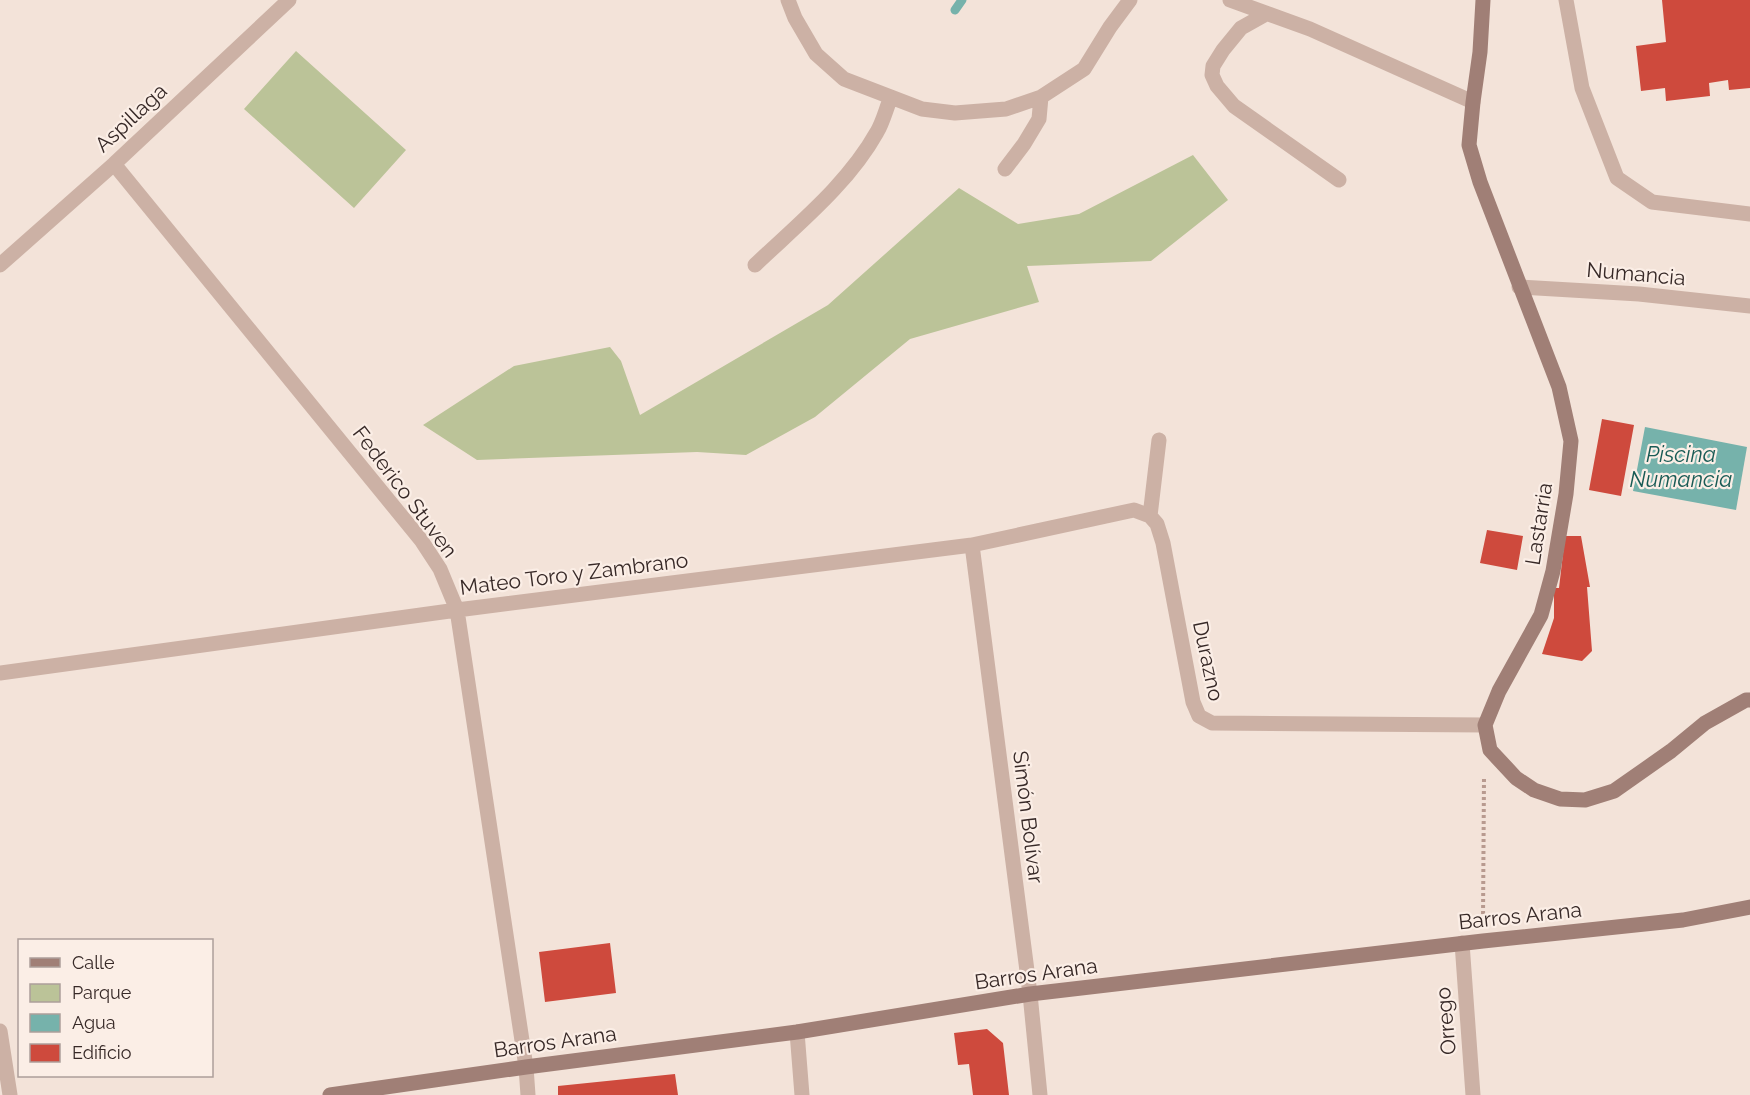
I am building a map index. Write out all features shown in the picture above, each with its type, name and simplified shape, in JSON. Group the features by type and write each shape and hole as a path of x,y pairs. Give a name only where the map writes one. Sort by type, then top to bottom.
{"street":[{"name":"Aspillaga","path":"0,264 114,164 289,0"},
{"path":"788,0 795,18 816,54 844,79 922,108 955,113 1006,109 1041,97 1084,69 1130,0"},
{"path":"1230,0 1310,29 1473,102"},
{"name":"Lastarria","path":"1484,0 1469,145 1480,182 1519,287 1559,387 1571,441 1566,494 1553,571 1541,615 1499,692 1485,725"},
{"path":"1566,0 1582,88 1617,178 1652,202 1750,214"},
{"path":"1266,14 1240,28 1223,50 1213,66 1212,75 1216,86 1234,106 1339,180"},
{"path":"755,264 835,188 856,163 878,131 891,97"},
{"path":"1005,169 1039,120 1041,97"},
{"name":"Federico Stuven","path":"114,164 421,540 440,569 458,610 526,1067 528,1095"},
{"name":"Numancia","path":"1519,287 1639,294 1750,306"},
{"path":"1150,516 1160,440"},
{"name":"Mateo Toro y Zambrano","path":"0,673 458,610 972,545 1134,510 1150,516"},
{"name":"Durazno","path":"1150,516 1157,524 1163,543 1193,702 1199,716 1212,723 1485,725"},
{"name":"Simón Bolívar","path":"972,545 1030,994 1040,1095"},
{"path":"1485,725 1490,750 1516,778 1534,790 1560,800 1585,800 1614,791 1671,751 1705,723 1746,700 1750,700"},
{"name":"Barros Arana","path":"330,1095 797,1032 1030,994 1462,943 1683,920 1750,907"},
{"name":"Orrego","path":"1462,943 1473,1095"},
{"path":"0,1030 10,1095"},
{"path":"797,1032 802,1095"}],"path":[{"path":"1483,941 1484,778 1490,750"}],"green space":[{"path":"296,51 406,150 354,208 244,109"},
{"path":"1193,155 1228,200 1151,261 1027,266 1039,302 910,339 815,417 746,455 697,452 477,460 423,425 514,366 610,347 621,361 640,415 828,305 959,188 1018,224 1079,214"}],"water":[{"name":"Piscina Numancia","path":"1645,427 1747,447 1736,510 1633,491"}],"building":[{"path":"1662,0 1750,0 1750,88 1729,90 1728,80 1709,83 1710,96 1666,101 1665,88 1641,91 1636,46 1666,42"},
{"path":"1602,419 1634,425 1621,496 1589,490"},
{"path":"1487,530 1523,536 1517,570 1480,563"},
{"path":"1565,536 1581,536 1590,587 1587,587 1592,651 1582,661 1542,654 1554,618 1554,588 1559,588"},
{"path":"610,943 616,993 545,1002 539,952"},
{"path":"987,1029 1003,1043 1009,1095 973,1095 969,1064 958,1065 954,1033"},
{"path":"675,1074 678,1095 558,1095 558,1086"}],"waterway":[{"path":"955,10 962,0"}]}
